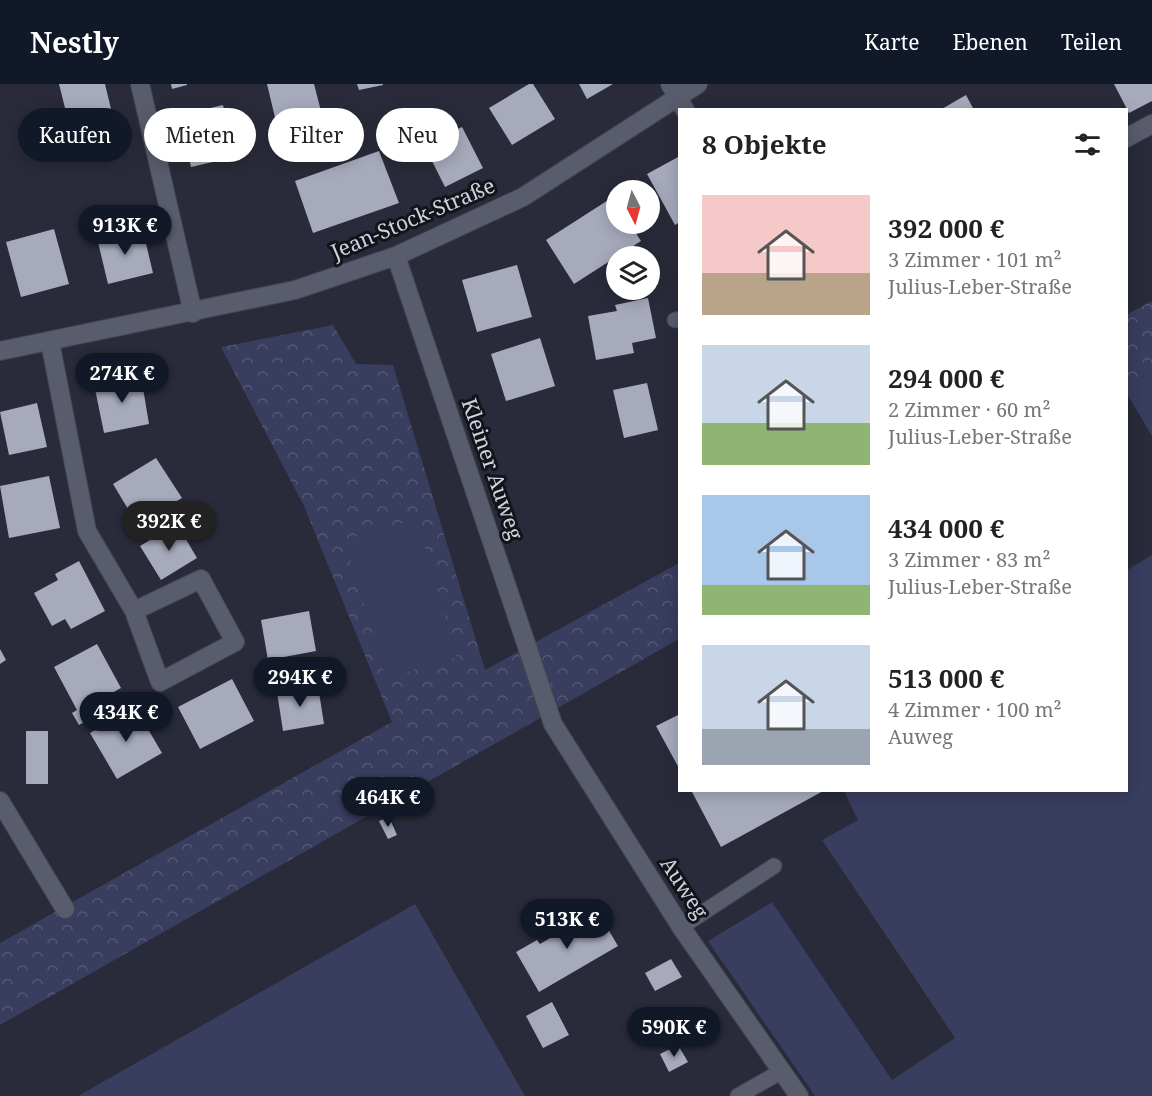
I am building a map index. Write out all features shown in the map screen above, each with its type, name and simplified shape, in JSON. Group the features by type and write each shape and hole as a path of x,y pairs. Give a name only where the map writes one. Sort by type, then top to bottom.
{"street":[{"path":"140,84 193,313"},
{"name":"Jean-Stock-Straße","path":"0,351 193,313 295,290 396,256 523,197 698,84"},
{"path":"1128,137 1152,124"},
{"name":"Kleiner Auweg","path":"396,256 539,678 543,697"},
{"path":"50,342 87,531 134,611 160,682 235,642 201,579 134,611"},
{"name":"Auweg","path":"543,697 553,724 681,927 799,1096"},
{"path":"0,801 65,909"}],"lane":[{"path":"681,927 774,866"},
{"path":"738,1096 782,1071"}],"green space":[{"path":"1152,301 1152,372 1128,385 1128,314"},
{"path":"333,325 356,364 393,365 485,670 678,564 678,640 0,1025 0,943 392,722 304,506 221,347"},
{"path":"1152,372 1152,436 1128,396 1128,385"},
{"path":"416,519 457,657 386,678 345,540"},
{"path":"1152,555 1152,1096 815,1096 708,941 772,902 892,1080 955,1038 822,840 858,820 844,792 1128,792 1128,569"},
{"path":"415,904 525,1096 78,1096"}],"building":[{"path":"59,84 105,84 111,108 65,108"},
{"path":"171,84 187,84 187,85 172,89"},
{"path":"267,84 314,84 320,108 273,108"},
{"path":"357,84 383,84 383,85 359,90"},
{"path":"529,84 533,84 555,119 512,145 489,108"},
{"path":"579,84 613,84 587,99"},
{"path":"1114,84 1152,84 1152,101 1129,113"},
{"path":"966,95 973,108 943,108"},
{"path":"462,127 483,168 445,187 432,162 459,162 459,128"},
{"path":"376,152 376,162 383,162 399,203 313,233 295,181 348,162 364,162 364,156"},
{"path":"678,157 678,223 675,225 660,198 660,180 650,180 647,174"},
{"path":"190,162 213,162 191,167"},
{"path":"606,201 606,234 636,234 641,241 633,246 606,246 606,263 574,284 546,240"},
{"path":"142,227 153,273 108,284 97,238"},
{"path":"54,229 69,284 21,297 6,242"},
{"path":"517,265 532,317 477,332 462,280"},
{"path":"648,300 656,338 632,343 634,353 596,360 588,316 617,311 615,305"},
{"path":"540,338 555,386 506,401 491,354"},
{"path":"141,376 149,424 104,433 94,384"},
{"path":"647,383 658,430 624,438 613,390"},
{"path":"37,403 47,447 9,455 0,412"},
{"path":"156,458 182,498 137,524 113,484"},
{"path":"49,476 60,528 9,538 0,486"},
{"path":"177,524 197,558 161,580 140,546"},
{"path":"79,561 105,611 71,629 65,619 52,626 34,593 58,580 55,574"},
{"path":"309,611 316,651 268,660 261,620"},
{"path":"97,644 121,688 97,701 103,712 79,725 72,713 77,710 54,667"},
{"path":"0,649 6,660 0,664"},
{"path":"232,679 254,721 200,749 178,707"},
{"path":"318,686 324,724 283,731 277,692"},
{"path":"135,707 162,753 117,779 90,733"},
{"path":"678,715 678,766 656,726"},
{"path":"26,731 48,731 48,784 26,784"},
{"path":"692,792 821,792 721,847"},
{"path":"389,817 397,835 388,839 379,821"},
{"path":"595,907 618,946 539,992 516,952 537,940 540,944 577,922 575,918"},
{"path":"671,959 682,977 655,991 645,973"},
{"path":"552,1002 569,1035 543,1048 526,1016"},
{"path":"678,1045 688,1062 669,1072 660,1054"}]}
